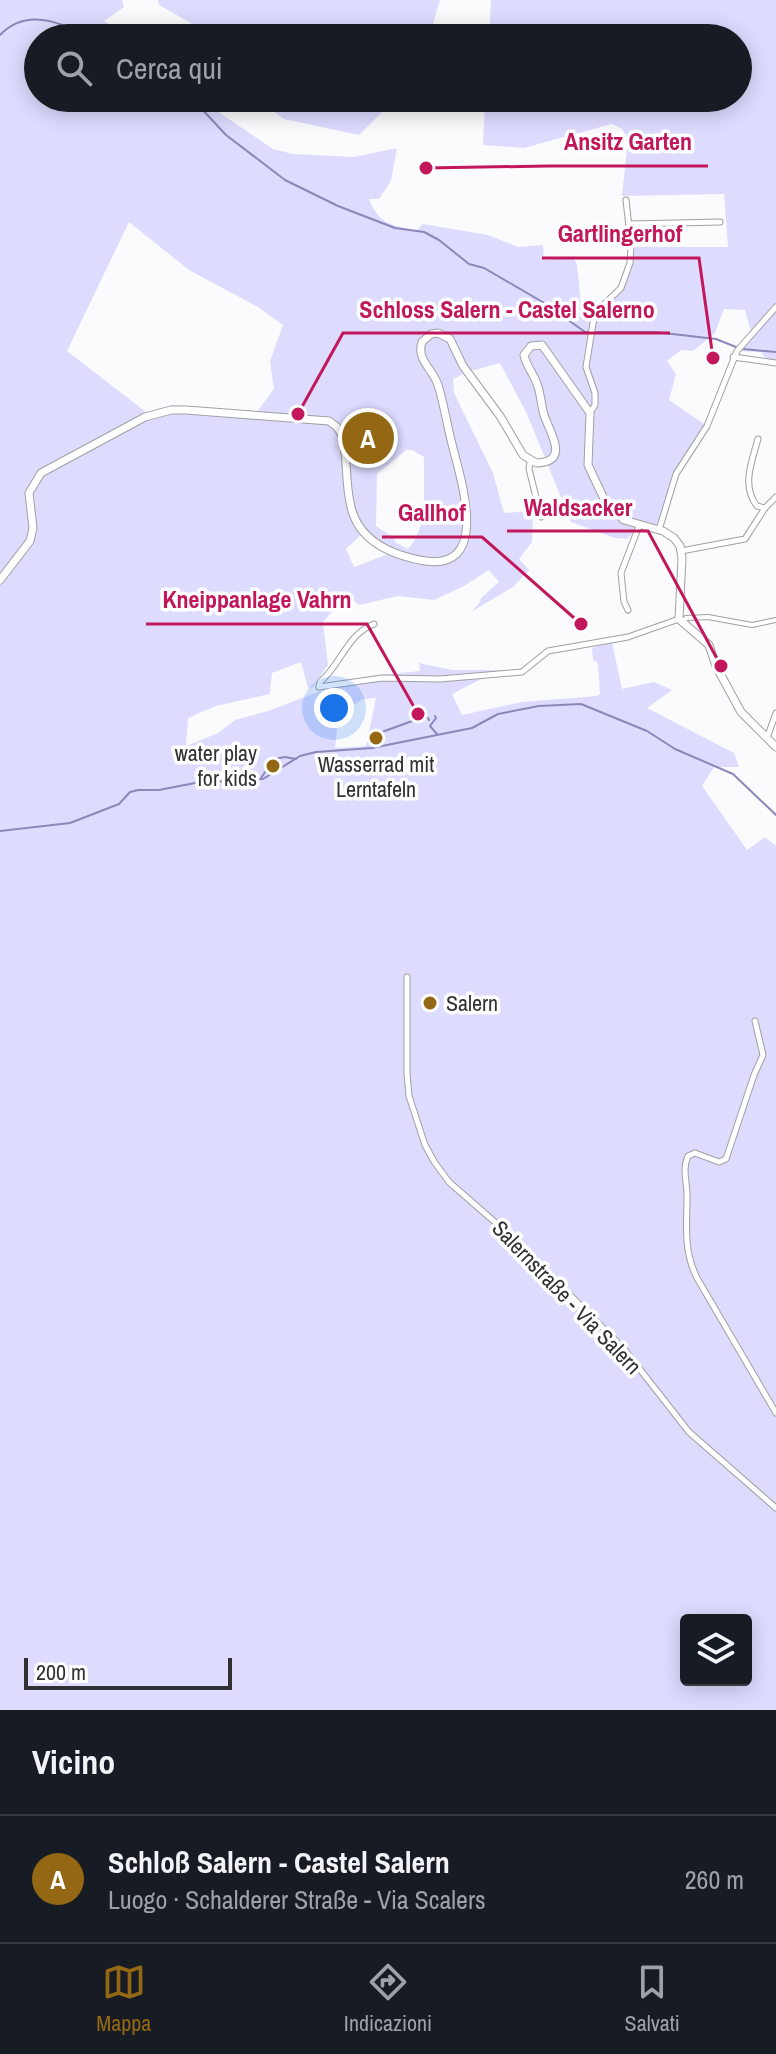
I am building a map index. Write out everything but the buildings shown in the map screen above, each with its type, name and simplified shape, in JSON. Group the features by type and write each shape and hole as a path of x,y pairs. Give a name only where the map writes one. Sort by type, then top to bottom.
{"street":[{"path":"590,413 595,405 594,385 586,367 592,326 596,315 616,295 628,274 631,245 626,200"},
{"path":"629,224 720,222"},
{"path":"659,530 676,474 707,426 735,354 776,307"},
{"path":"0,580 32,534 29,503 32,486 41,473 145,417 171,410 329,421 342,435 350,503 363,533 392,552 422,561 444,560 463,545 468,520 437,382 421,357 420,346 425,337 438,333 450,339 463,366 500,416 523,455 530,462 541,463 549,460 557,445 545,418 537,382 524,355 531,346 542,345 590,413 587,456 595,484 617,516 674,538 681,551 681,621 709,645 716,666 741,712 776,747"},
{"path":"735,354 776,363"},
{"path":"758,439 748,479 749,490 757,506 765,508"},
{"path":"530,462 541,517"},
{"path":"681,551 745,539 776,497"},
{"path":"628,610 624,602 621,573 639,526"},
{"path":"374,624 357,634 319,687 382,678 440,679 522,672 548,651 628,637 686,618 708,617 752,625 776,620"},
{"path":"766,739 776,713"},
{"name":"Salernstraße - Via Salern","path":"407,977 406,1055 411,1106 425,1145 449,1182 512,1237 624,1349 689,1432 776,1508"},
{"path":"755,1021 763,1055 726,1159 719,1162 695,1153 688,1156 685,1164 685,1233 689,1262 697,1278 776,1413"}],"shaded area":[{"path":"0,0 122,0 124,7 104,21 109,24 24,24 24,112 219,112 273,149 293,154 354,157 397,148 391,181 379,199 369,199 382,219 416,231 423,224 488,235 518,247 543,245 544,260 573,258 577,264 581,306 600,310 626,283 634,247 728,247 724,194 622,196 628,139 622,129 612,124 524,148 483,145 484,112 752,112 752,24 490,24 491,0 776,0 776,363 767,360 761,352 737,351 751,332 745,310 724,309 715,333 693,351 681,350 667,361 676,374 669,400 707,426 676,474 659,530 639,526 627,539 615,538 571,522 527,414 500,363 467,372 453,379 454,393 493,473 504,513 533,511 532,542 519,559 529,570 513,587 471,612 499,582 489,570 434,600 398,596 359,605 347,595 323,622 328,665 313,687 308,688 301,662 272,673 270,694 216,706 188,718 186,746 218,733 235,720 369,676 420,671 419,663 452,670 499,670 452,694 462,715 522,702 597,696 600,694 598,663 593,660 592,648 612,642 622,689 654,682 672,690 647,708 734,753 739,767 714,767 702,786 747,850 765,837 776,846 776,1710 0,1710","holes":["129,222 189,270 258,307 283,325 270,361 274,389 256,413 174,405 146,412 67,351","406,450 424,457 424,493 419,530 408,549 376,526 377,474","363,533 391,553 354,567 346,549","376,698 366,746 335,748 338,722 330,720 363,699"]},
{"path":"158,0 440,0 433,24 192,24 159,5"},
{"path":"275,112 382,112 359,135 284,119"}],"waterway":[{"path":"0,35 22,21 45,20 59,24"},
{"path":"205,112 226,135 285,180 338,206 395,228 424,232 469,264 484,268 546,304 585,332 655,332 716,339 736,347"},
{"path":"743,349 776,352"},
{"path":"0,831 70,823 119,804 130,792 138,790 263,779 300,756 316,752 372,748 472,728 498,714 539,706 581,704 647,731 675,749 733,774 776,815"},
{"path":"373,747 382,732 426,716"},
{"path":"435,716 430,726 437,734"},
{"path":"261,778 274,759 296,759"}],"place":[{"name":"Ansitz Garten","path":"426,168"},
{"name":"Gartlingerhof","path":"713,358"},
{"name":"Schloss Salern - Castel Salerno","path":"298,414"},
{"name":"Schloß Salern - Castel Salern","path":"368,438"},
{"name":"Gallhof","path":"581,624"},
{"name":"Waldsacker","path":"721,666"},
{"name":"Kneippanlage Vahrn","path":"418,714"},
{"name":"Wasserrad mit Lerntafeln","path":"376,738"},
{"name":"water play for kids","path":"273,766"},
{"name":"Salern","path":"430,1003"}]}
